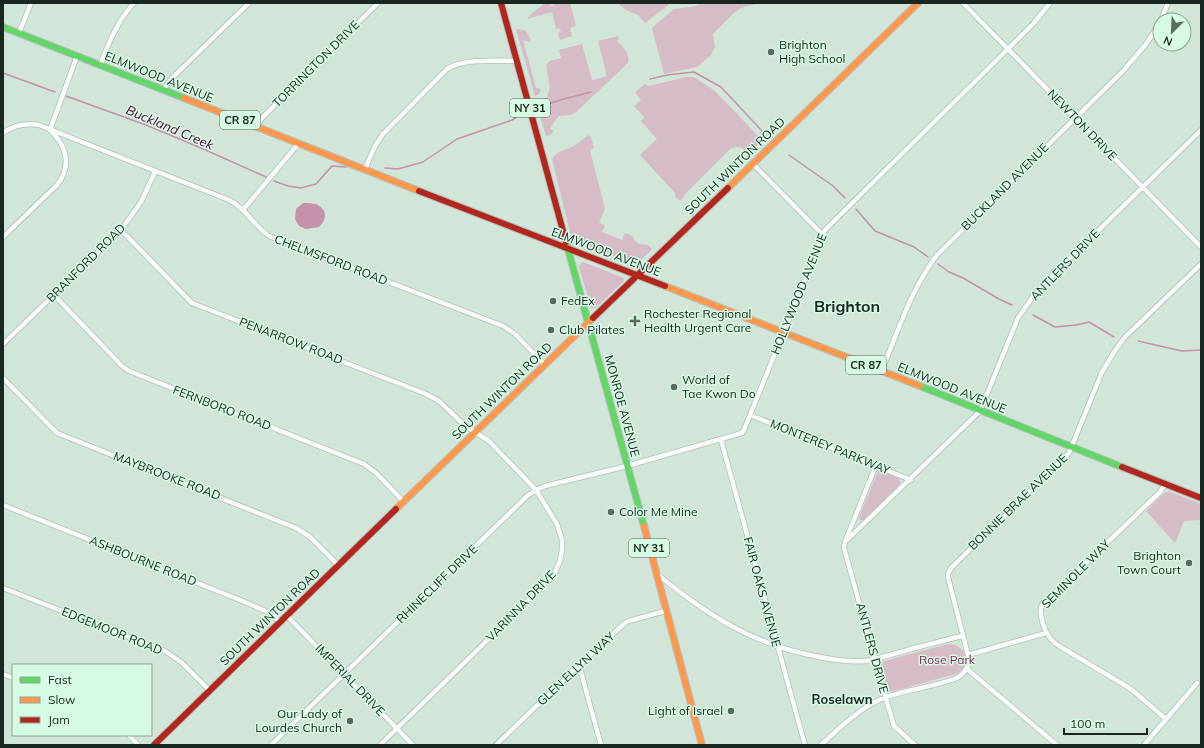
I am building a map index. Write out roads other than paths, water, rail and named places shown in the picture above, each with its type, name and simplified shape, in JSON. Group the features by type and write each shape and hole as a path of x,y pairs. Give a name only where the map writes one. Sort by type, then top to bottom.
{"main road":[{"name":"MONROE AVENUE","path":"501,3 604,383 614,414 665,611 702,745"},
{"name":"SOUTH WINTON ROAD","path":"154,745 918,3"},
{"name":"ELMWOOD AVENUE","path":"3,27 299,144 638,275 1201,498"}],"street":[{"path":"19,33 31,3"},
{"path":"100,65 116,26 123,15 134,3"},
{"path":"163,90 172,78 249,3"},
{"name":"TORRINGTON DRIVE","path":"256,126 262,118 378,3"},
{"name":"NEWTON DRIVE","path":"963,3 1201,247"},
{"name":"HOLLYWOOD AVENUE","path":"627,466 742,433 823,235 829,226 1033,24 1050,3"},
{"name":"BUCKLAND AVENUE","path":"881,372 914,292 922,276 937,255 1133,61 1152,35"},
{"path":"3,237 57,185 63,176 66,164 64,149 59,139 50,130 77,56"},
{"path":"365,169 375,146 383,134 447,69 464,62 517,61"},
{"name":"CHELMSFORD ROAD","path":"3,133 18,126 28,124 39,125 229,200 238,205 268,236 503,326 514,334 546,365"},
{"name":"ANTLERS DRIVE","path":"845,542 980,411 1014,326 1034,295 1201,130"},
{"path":"243,210 299,144"},
{"path":"753,164 823,235"},
{"name":"BRANFORD ROAD","path":"3,344 121,230 141,202 156,172"},
{"name":"PENARROW ROAD","path":"121,230 192,302 426,394 439,401 464,425 475,432"},
{"name":"BONNIE BRAE AVENUE","path":"968,656 948,577 949,571 1069,453 1102,372 1114,352 1125,337 1201,264"},
{"name":"FERNBORO ROAD","path":"54,295 122,366 129,371 364,464 376,473 404,502"},
{"name":"MAYBROOKE ROAD","path":"3,378 57,433 296,528 310,537 338,565"},
{"name":"MONTEREY PARKWAY","path":"750,416 876,465 910,480"},
{"name":"VARINNA DRIVE","path":"380,745 542,587 555,572 562,555 560,532 536,490 489,441 475,432"},
{"name":"FAIR OAKS AVENUE","path":"721,440 805,745"},
{"name":"ANTLERS DRIVE","path":"876,465 845,542 844,548 894,726 915,745"},
{"name":"RHINECLIFF DRIVE","path":"271,745 527,496 545,486 627,466"},
{"name":"SEMINOLE WAY","path":"1165,484 1160,492 1042,605 1040,614 1046,633 1054,642 1131,688 1166,719"},
{"name":"ASHBOURNE ROAD","path":"3,505 245,602 270,613 280,622"},
{"path":"656,573 694,603 743,633 777,647 794,652 826,658 864,661 962,636"},
{"name":"EDGEMOOR ROAD","path":"3,588 165,651 181,662 210,691"},
{"name":"GLEN ELLYN WAY","path":"496,745 625,623 665,611"},
{"name":"IMPERIAL DRIVE","path":"287,616 413,745"},
{"path":"821,745 855,715 885,697 952,680 962,675 967,669 969,660 968,656 1046,633"},
{"path":"579,665 601,745"},
{"path":"967,669 1057,745"},
{"path":"1144,745 1197,683"},
{"path":"130,736 138,745"}],"waterway":[{"name":"Buckland Creek","path":"650,79 667,75 694,72 721,87 764,133"},
{"name":"Buckland Creek","path":"3,73 55,92"},
{"name":"Buckland Creek","path":"540,107 591,92"},
{"name":"Buckland Creek","path":"66,96 146,125 266,177"},
{"name":"Buckland Creek","path":"385,168 398,169 423,162 457,139 512,120 520,115"},
{"path":"789,155 833,186 845,198"},
{"name":"Buckland Creek","path":"274,181 288,186 301,188 316,184 332,166 347,167"},
{"path":"856,209 875,231 914,247 928,257"},
{"path":"938,264 949,272 1012,305"},
{"path":"1033,315 1055,327 1089,322 1114,337"},
{"path":"1138,341 1182,351 1201,350"}],"place":[{"name":"Brighton High School","path":"771,52"},
{"name":"FedEx","path":"553,301"},
{"name":"Rochester Regional Health Urgent Care","path":"635,321"},
{"name":"Club Pilates","path":"551,330"},
{"name":"World of Tae Kwon Do","path":"674,387"},
{"name":"Color Me Mine","path":"611,512"},
{"name":"Brighton Town Court","path":"1189,563"},
{"name":"Light of Israel","path":"731,711"},
{"name":"Our Lady of Lourdes Church","path":"350,721"}],"district":[{"name":"Brighton","path":"847,306"},
{"name":"Roselawn","path":"842,699"}],"park label":[{"name":"Rose Park","path":"947,660"}]}
